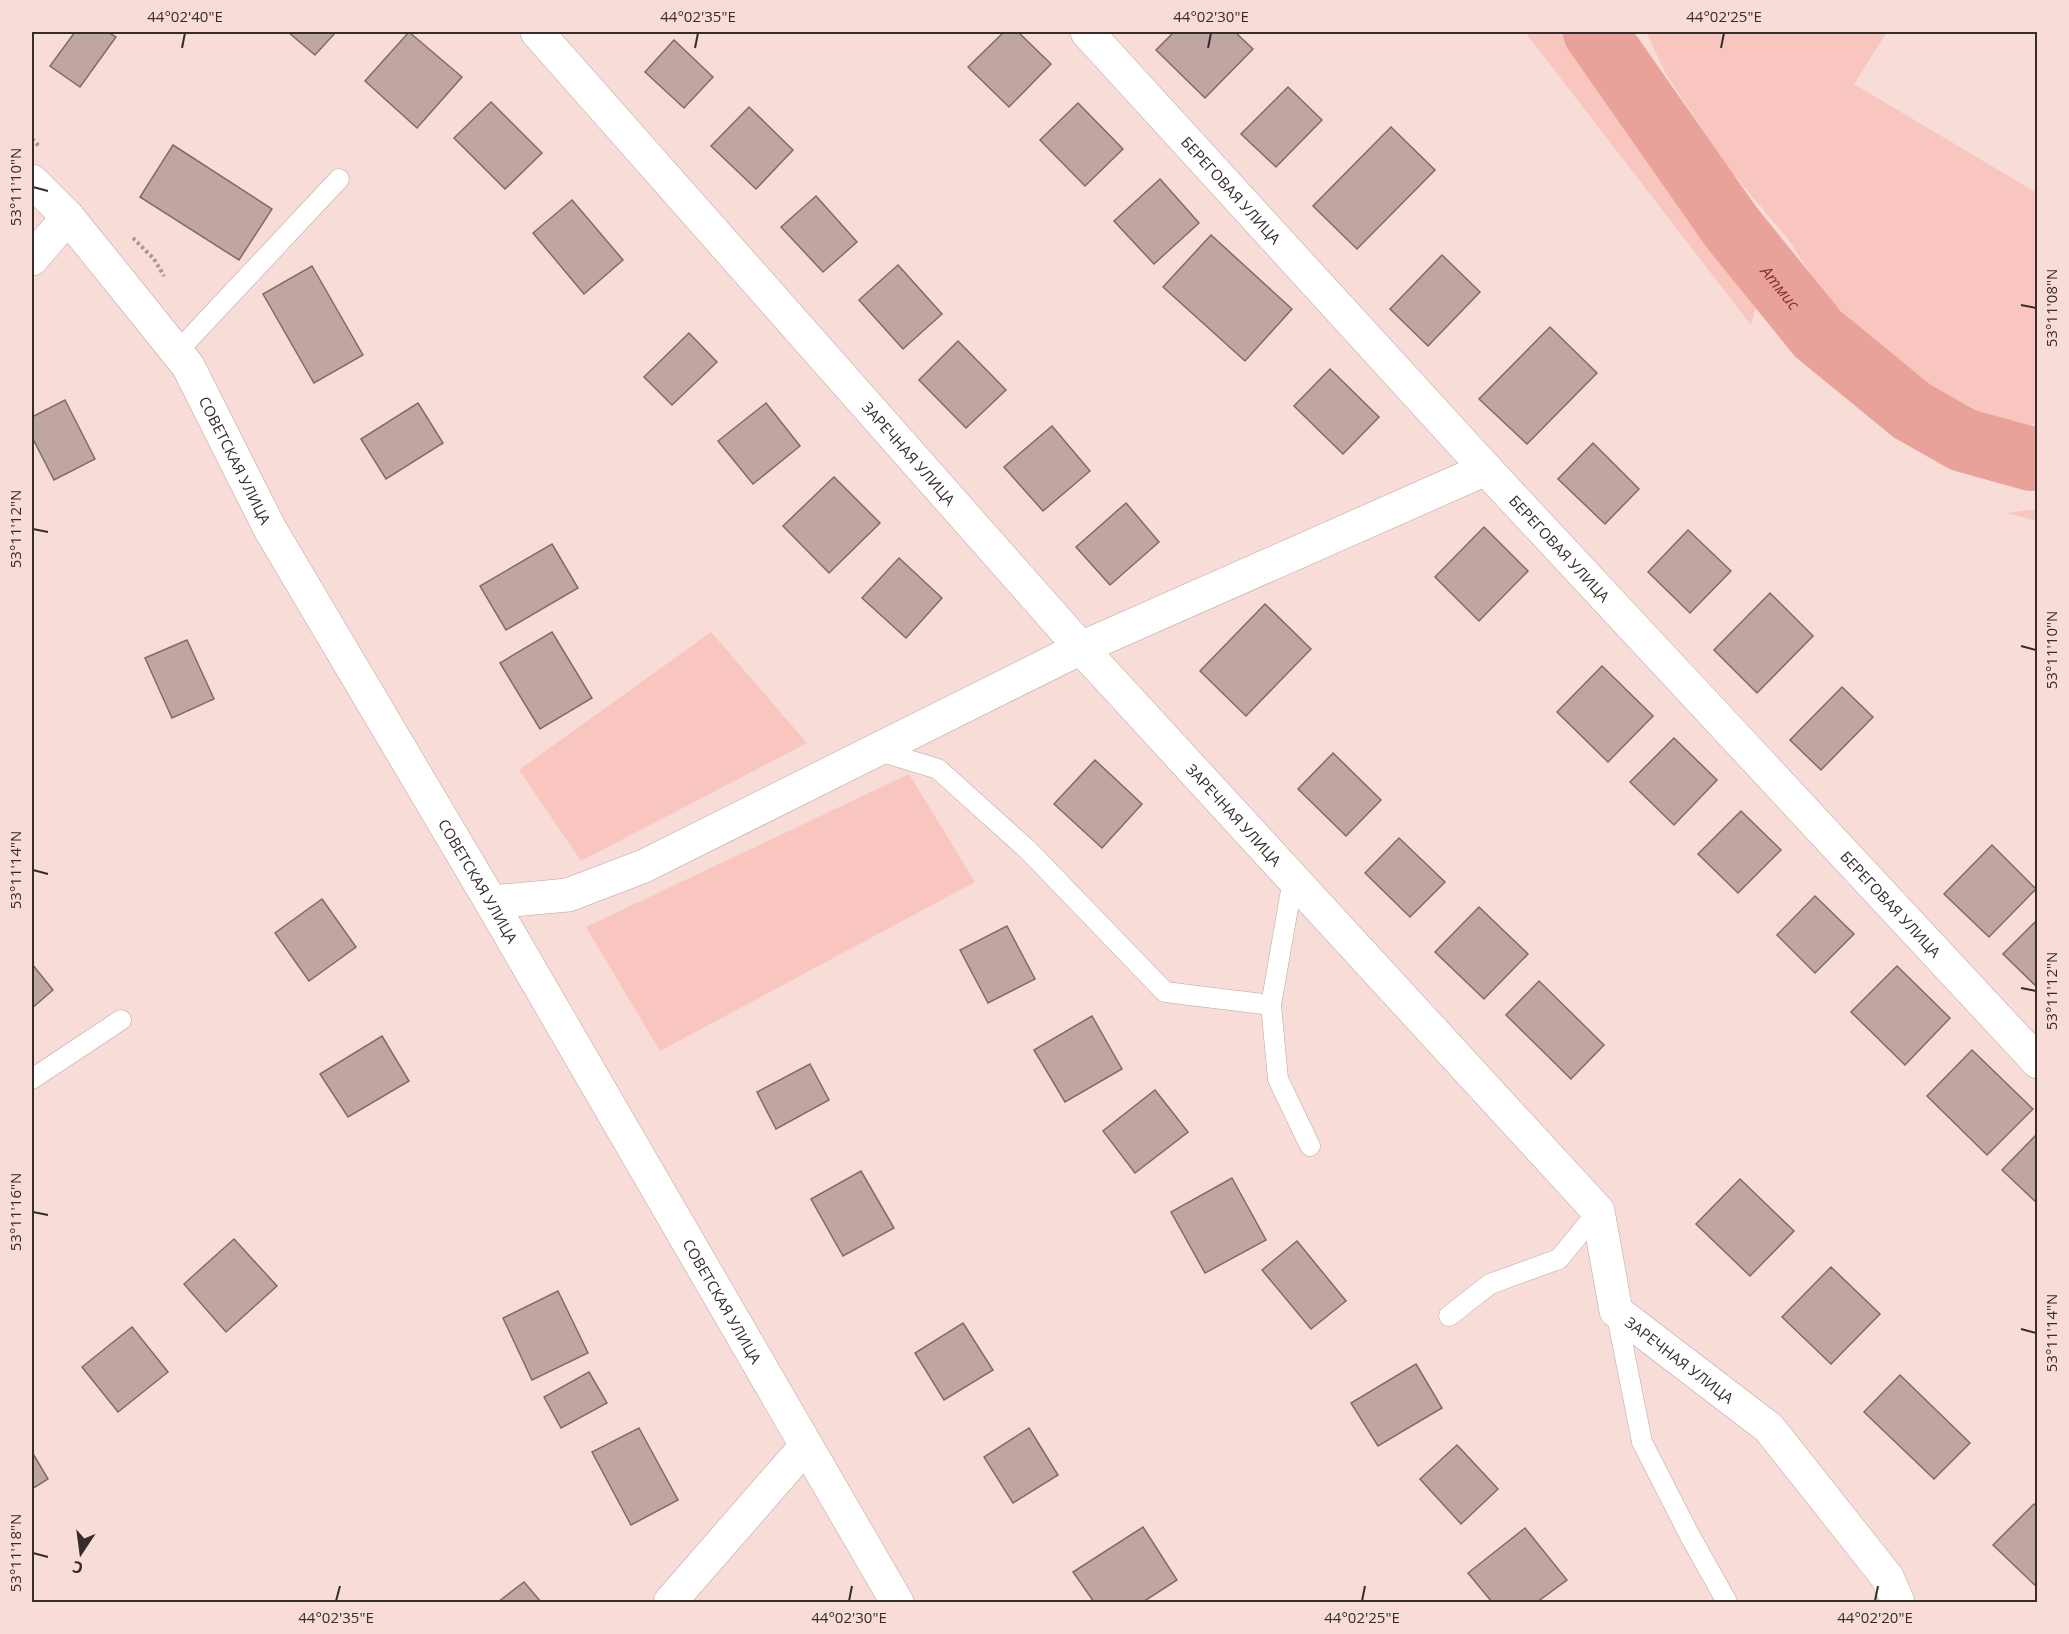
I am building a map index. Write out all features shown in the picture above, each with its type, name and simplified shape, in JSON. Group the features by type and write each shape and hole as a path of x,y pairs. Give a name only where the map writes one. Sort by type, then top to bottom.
{"street":[{"name":"ЗАРЕЧНАЯ УЛИЦА","path":"537,32 1081,648 1598,1211 1616,1311 1769,1428 1887,1577 1898,1602"},
{"name":"БЕРЕГОВАЯ УЛИЦА","path":"1087,32 1486,469 2037,1062"},
{"name":"СОВЕТСКАЯ УЛИЦА","path":"32,182 68,217 188,366 270,529 491,902 897,1602"},
{"path":"32,259 68,217"},
{"path":"491,902 568,895 644,866 1081,648 1486,469"},
{"path":"670,1602 806,1446"}],"lane":[{"path":"177,352 339,179"},
{"path":"876,750 938,769 1028,850 1165,992 1271,1005"},
{"path":"1293,879 1271,1005 1278,1079 1310,1146"},
{"path":"32,1079 121,1020"},
{"path":"1449,1316 1490,1284 1559,1259 1598,1211"},
{"path":"1616,1311 1642,1442 1727,1602"}],"shaded area":[{"path":"1525,32 1568,32 1589,66 1760,291 1751,325"},
{"path":"1646,32 1887,32 1854,84 2037,193 2037,424 2002,429 1966,419 1926,394 1823,293 1788,239 1726,165 1666,74"},
{"path":"2037,509 2037,521 2007,513"},
{"path":"711,632 807,743 581,861 519,770"},
{"path":"909,774 975,882 660,1051 586,927"}],"building":[{"path":"75,32 108,32 116,37 80,87 50,66"},
{"path":"288,32 336,32 315,55"},
{"path":"409,32 462,77 417,128 365,81"},
{"path":"1004,32 1018,32 1051,64 1009,107 968,67"},
{"path":"1174,32 1235,32 1253,49 1205,98 1156,50"},
{"path":"674,40 713,77 684,108 645,72"},
{"path":"1288,87 1322,120 1276,167 1241,134"},
{"path":"491,102 542,153 505,189 454,138"},
{"path":"1078,103 1123,149 1085,186 1040,140"},
{"path":"749,107 793,150 756,189 711,146"},
{"path":"1391,127 1435,170 1357,249 1313,206"},
{"path":"173,145 272,209 239,260 140,197"},
{"path":"1160,179 1199,223 1154,264 1114,221"},
{"path":"816,196 857,242 823,272 781,227"},
{"path":"572,200 623,260 584,294 533,233"},
{"path":"1211,235 1292,309 1245,361 1163,287"},
{"path":"1442,255 1480,292 1428,346 1390,309"},
{"path":"898,265 942,314 903,349 859,300"},
{"path":"312,266 363,355 314,383 263,294"},
{"path":"1550,327 1597,373 1527,444 1479,399"},
{"path":"689,333 717,362 672,405 644,377"},
{"path":"958,341 1006,390 966,428 919,380"},
{"path":"1330,369 1379,417 1343,454 1294,406"},
{"path":"65,400 95,459 54,480 32,437 32,417"},
{"path":"418,403 443,443 386,479 361,439"},
{"path":"766,403 800,446 753,484 718,441"},
{"path":"1052,426 1090,471 1043,511 1004,467"},
{"path":"1593,443 1639,489 1605,524 1558,479"},
{"path":"834,477 880,523 829,573 783,526"},
{"path":"1126,503 1159,542 1110,585 1076,547"},
{"path":"1484,527 1528,571 1479,621 1435,577"},
{"path":"1688,530 1731,571 1690,613 1648,572"},
{"path":"552,544 578,588 506,630 480,586"},
{"path":"899,558 942,598 906,638 862,598"},
{"path":"1770,593 1813,636 1757,693 1714,650"},
{"path":"1265,604 1311,649 1246,716 1200,671"},
{"path":"552,632 592,698 540,729 500,663"},
{"path":"187,640 214,699 172,718 145,658"},
{"path":"1602,666 1653,716 1608,762 1557,712"},
{"path":"1842,687 1873,717 1821,770 1790,740"},
{"path":"1674,738 1717,780 1674,825 1630,782"},
{"path":"1333,753 1381,800 1346,836 1298,789"},
{"path":"1095,760 1142,804 1102,848 1054,804"},
{"path":"1741,811 1781,850 1738,893 1698,854"},
{"path":"1399,838 1445,882 1410,917 1365,873"},
{"path":"1992,845 2036,889 1989,937 1944,894"},
{"path":"1815,896 1854,934 1815,973 1777,935"},
{"path":"322,899 356,947 309,981 275,933"},
{"path":"1479,907 1528,954 1484,999 1435,952"},
{"path":"2038,919 2038,988 2003,954"},
{"path":"1007,926 1035,979 988,1003 960,950"},
{"path":"32,964 53,990 32,1008"},
{"path":"1897,966 1950,1018 1905,1065 1851,1012"},
{"path":"1539,981 1604,1045 1571,1079 1506,1015"},
{"path":"1092,1016 1122,1069 1065,1102 1034,1050"},
{"path":"382,1036 409,1081 348,1117 320,1074"},
{"path":"1972,1050 2033,1109 1987,1155 1927,1096"},
{"path":"810,1064 829,1100 776,1129 757,1092"},
{"path":"1155,1090 1188,1132 1135,1173 1103,1131"},
{"path":"2038,1133 2038,1204 2002,1170"},
{"path":"861,1171 894,1228 843,1256 811,1199"},
{"path":"1232,1178 1266,1240 1205,1273 1171,1212"},
{"path":"1740,1179 1794,1231 1750,1276 1696,1224"},
{"path":"234,1239 277,1286 226,1332 184,1284"},
{"path":"1297,1241 1346,1301 1311,1329 1262,1270"},
{"path":"1831,1267 1880,1314 1831,1364 1782,1317"},
{"path":"558,1291 588,1353 532,1380 503,1318"},
{"path":"963,1323 993,1370 944,1400 915,1353"},
{"path":"132,1327 168,1372 118,1412 82,1367"},
{"path":"1416,1364 1442,1408 1378,1446 1351,1403"},
{"path":"589,1372 607,1403 561,1428 544,1397"},
{"path":"1900,1375 1970,1443 1934,1479 1864,1412"},
{"path":"639,1428 678,1500 631,1525 592,1452"},
{"path":"1029,1428 1058,1475 1013,1503 984,1457"},
{"path":"1457,1445 1498,1489 1461,1524 1420,1479"},
{"path":"32,1452 48,1479 32,1489"},
{"path":"2034,1504 2038,1507 2038,1588 1993,1545"},
{"path":"1143,1527 1177,1580 1143,1602 1094,1602 1073,1572"},
{"path":"1525,1528 1567,1580 1537,1602 1492,1602 1468,1573"},
{"path":"524,1582 541,1602 498,1602"}],"waterway":[{"name":"Атмис","path":"1595,32 1732,228 1818,334 1912,411 1963,440 2031,459 2038,458"}]}
